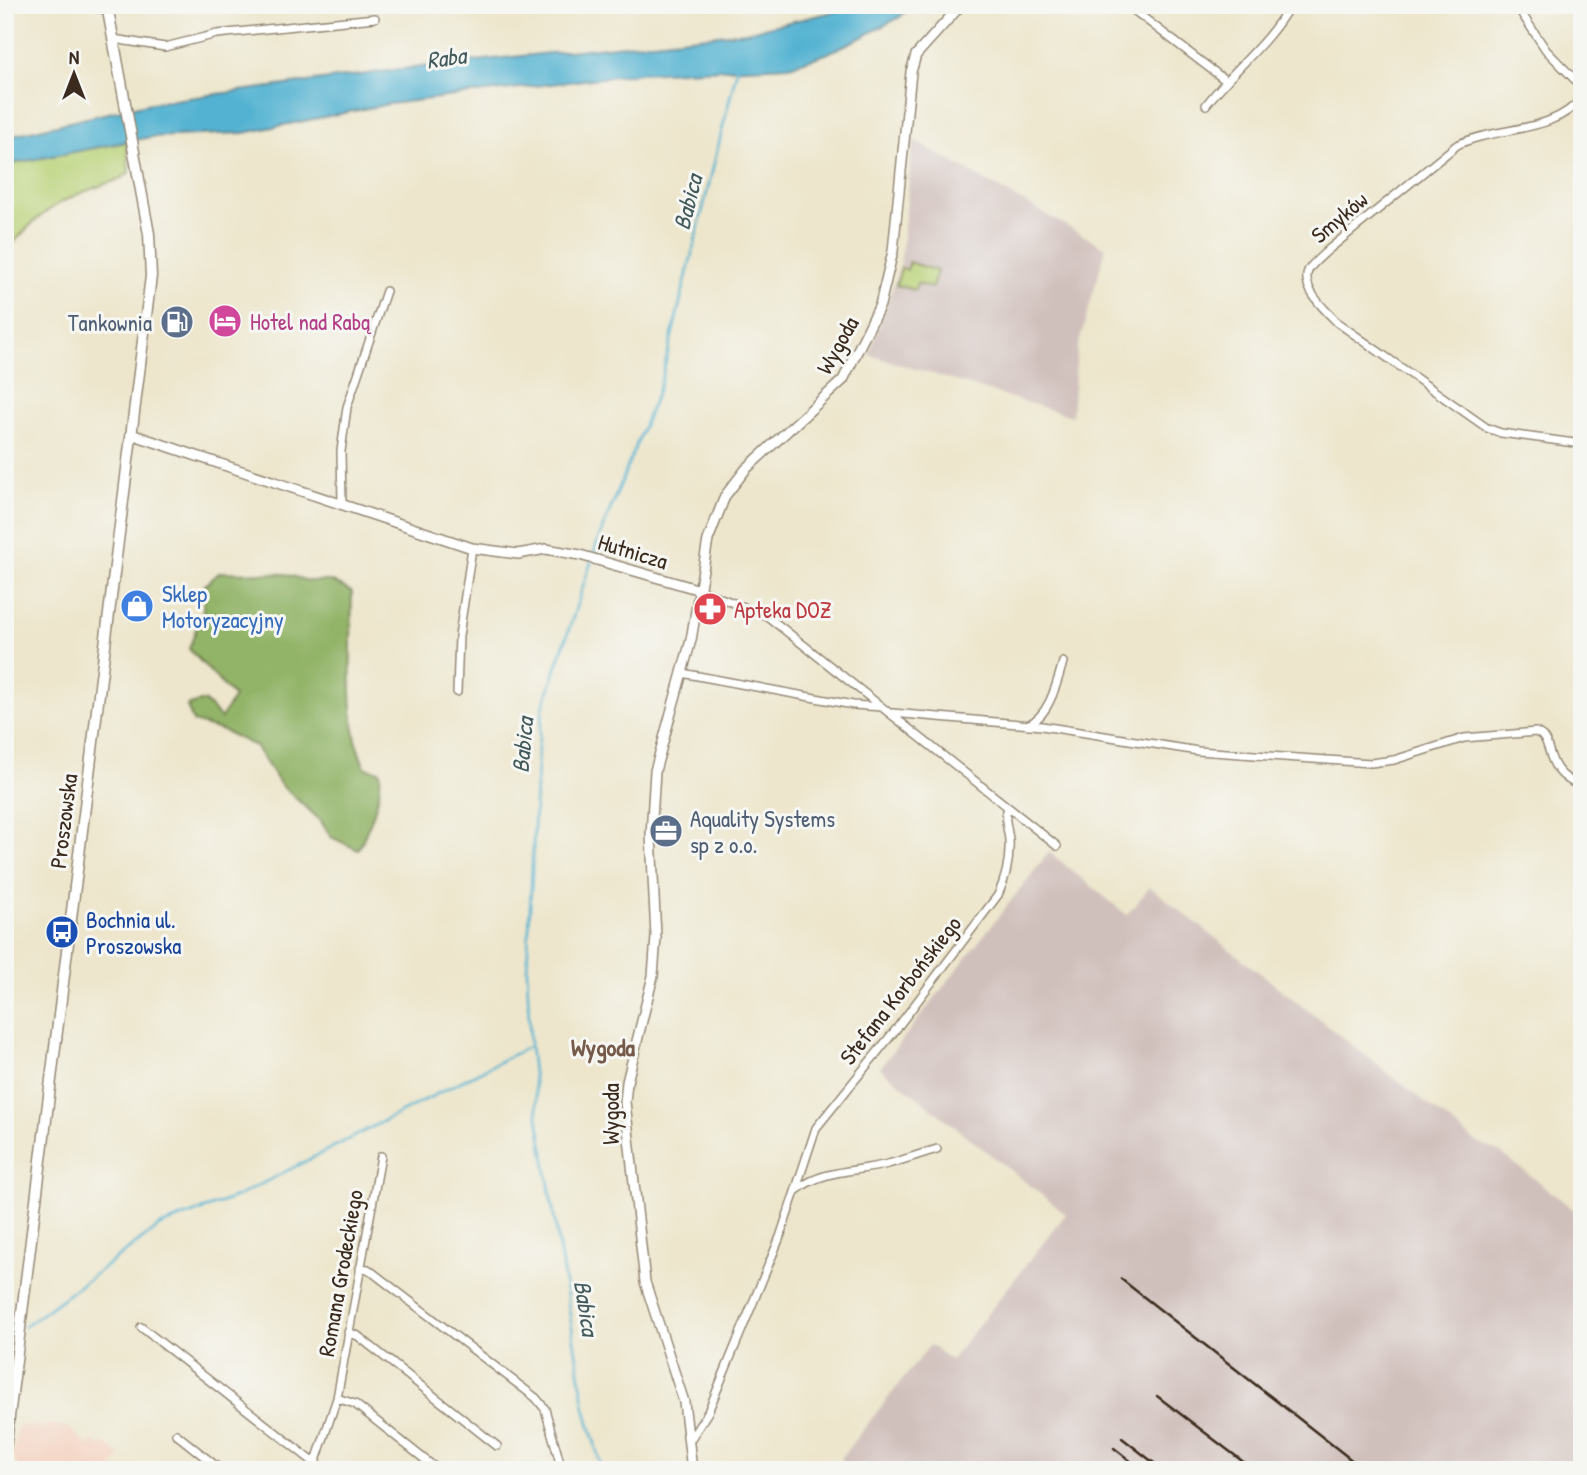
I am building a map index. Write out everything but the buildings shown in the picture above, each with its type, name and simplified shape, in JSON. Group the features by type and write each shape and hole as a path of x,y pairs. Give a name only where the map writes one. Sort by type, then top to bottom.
{"main road":[{"name":"Proszowska","path":"5,1449 152,264 143,198 107,7"}],"street":[{"path":"84,5 107,7"},
{"name":"Wygoda","path":"692,1470 684,1402 645,1282 625,1102 626,1082 653,976 656,937 651,835 655,771 682,673 708,540 725,496 746,469 843,380 880,305 893,251 911,72 916,55 961,5"},
{"path":"1127,5 1225,80"},
{"path":"1206,105 1225,80 1264,40 1290,5"},
{"path":"1516,5 1546,50 1582,87"},
{"path":"113,39 165,47 217,34 375,18"},
{"name":"Smyków","path":"1582,97 1573,109 1557,118 1472,138 1457,145 1328,250 1309,269 1307,276 1319,304 1338,323 1487,428 1501,433 1582,444"},
{"path":"342,503 341,451 346,407 386,291"},
{"name":"Hutnicza","path":"131,434 472,548 518,554 546,550 580,555 700,590 767,616 892,712 1057,846"},
{"path":"457,692 459,636 472,548"},
{"path":"1026,725 1039,716 1055,690 1063,662"},
{"path":"682,673 853,705 884,707"},
{"path":"892,712 1026,725 1198,751 1371,763 1394,760 1464,738 1536,732 1546,740 1552,765 1558,774 1582,787"},
{"name":"Stefana Korbońskiego","path":"690,1440 708,1412 797,1190 816,1128 999,895 1005,879 1009,840 1004,816 1008,808"},
{"path":"797,1190 814,1179 887,1164 937,1149"},
{"name":"Romana Grodeckiego","path":"141,1327 314,1467 337,1398 381,1156"},
{"path":"359,1268 368,1269 536,1398 545,1409 562,1470"},
{"path":"348,1332 358,1336 497,1446"},
{"path":"337,1398 355,1405 438,1470"},
{"path":"176,1434 222,1470"},
{"path":"5,1466 11,1470"}],"shaded area":[{"path":"913,140 1106,248 1077,350 1072,416 869,355 900,267"},
{"path":"1049,852 1127,915 1150,887 1476,1142 1501,1153 1582,1216 1582,1470 854,1470 840,1459 930,1345 951,1360 1066,1214 880,1068"},
{"path":"46,1424 68,1427 88,1446 93,1441 100,1446 103,1442 121,1456 112,1467 114,1470 23,1470 17,1465 13,1453 18,1425 45,1428"}],"green space":[{"path":"127,142 129,173 118,180 59,203 27,228 7,251 5,249 5,165"},
{"path":"909,262 937,271 932,288 917,283 915,290 896,285 901,268 907,270"},
{"path":"220,572 285,574 308,581 331,581 352,592 351,683 355,732 366,768 380,771 374,811 358,850 331,837 320,820 281,785 255,746 224,731 193,722 187,706 204,701 221,718 234,697 189,649 203,610 204,586"}],"water":[{"path":"863,5 912,5 900,17 864,36 826,54 789,66 640,73 389,104 244,133 151,137 5,165 5,137 151,103 411,68 746,32"}],"waterway":[{"name":"Babica","path":"602,1470 585,1408 538,1117 530,1046 527,969 538,746 543,708 599,538 660,385 738,65"},
{"path":"24,1327 160,1226 236,1197 530,1046"},
{"path":"5,1343 16,1333"}],"railway":[{"path":"1121,1279 1363,1469"},
{"path":"1157,1396 1254,1470"},
{"path":"1122,1438 1163,1470"},
{"path":"1114,1448 1142,1470"},
{"path":"1520,1463 1528,1470"}],"place":[{"name":"Hotel nad Rabą","path":"225,321"},
{"name":"Tankownia","path":"177,322"},
{"name":"Sklep Motoryzacyjny","path":"137,606"},
{"name":"Apteka DOZ","path":"710,609"},
{"name":"Aquality Systems sp z o.o.","path":"666,831"},
{"name":"Bochnia ul. Proszowska","path":"62,932"}],"district":[{"name":"Wygoda","path":"603,1047"}],"water label":[{"name":"Raba","path":"446,57"}]}
